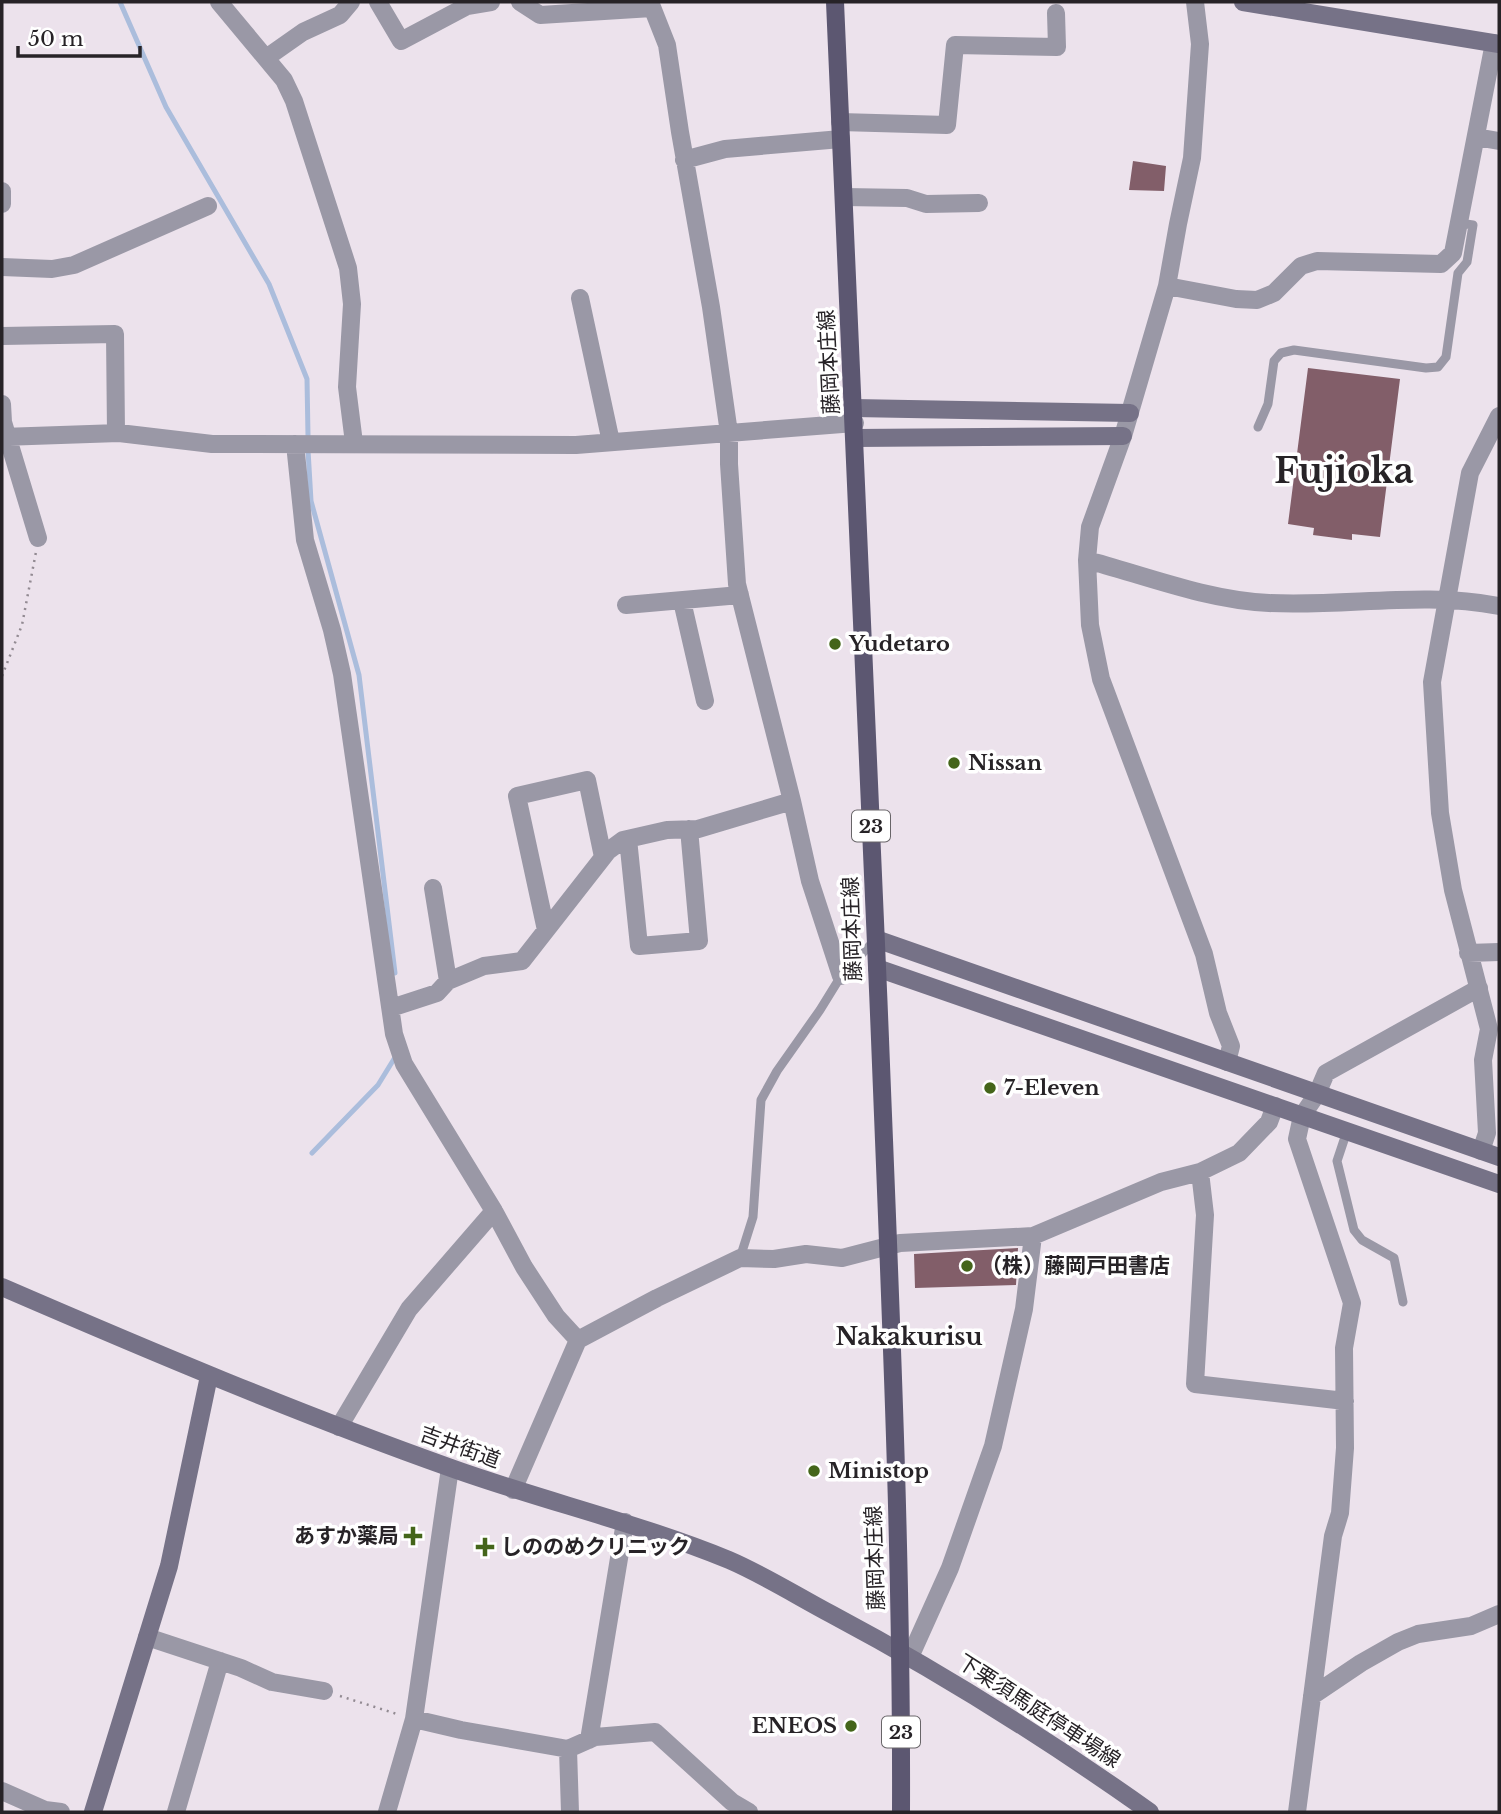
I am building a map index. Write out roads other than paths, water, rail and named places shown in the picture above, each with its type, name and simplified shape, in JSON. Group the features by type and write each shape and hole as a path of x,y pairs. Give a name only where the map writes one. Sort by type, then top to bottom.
{"main road":[{"name":"藤岡本庄線","path":"835,2 906,1654 901,1812"}],"street":[{"path":"219,2 284,80 294,101 348,268 352,304 347,387 354,443"},
{"path":"266,58 303,32 340,15 351,2"},
{"path":"378,2 401,41 467,6 491,2"},
{"path":"520,2 540,15 651,5 667,45 684,160 711,307 729,433 737,584 810,881 841,976"},
{"path":"1195,2 1199,44 1192,158 1167,286 1124,436 1090,527 1087,560 1090,625 1101,679 1204,954 1218,1013 1231,1046 1227,1062"},
{"path":"1167,286 1236,299 1257,300 1274,293 1301,266 1317,261 1441,264 1453,253 1496,43 1243,2"},
{"path":"684,160 725,149 841,130 947,125 955,45 1057,47 1056,13"},
{"path":"1476,137 1499,141"},
{"path":"2,191 2,204"},
{"path":"844,197 907,198 926,204 979,203"},
{"path":"2,267 52,269 74,265 208,206"},
{"path":"580,298 611,442"},
{"path":"2,336 115,334 116,433"},
{"path":"2,404 5,437 38,538"},
{"path":"5,437 116,433 212,444 576,445 854,423 1130,413"},
{"path":"1481,1151 1487,1133 1483,1060 1494,1029 1468,953 1453,890 1440,813 1432,682 1470,472 1499,416"},
{"path":"854,423 1124,436"},
{"path":"295,444 305,540 342,674 394,1034 404,1063 494,1211 524,1267 556,1316 578,1340"},
{"path":"1087,560 1225,598 1247,601 1270,603 1446,599 1499,606"},
{"path":"626,605 740,595"},
{"path":"682,601 705,701"},
{"path":"546,930 517,796 587,780 603,858"},
{"path":"391,1008 437,993 448,981 484,967 522,961 603,858 623,840 667,830 715,825 792,801"},
{"path":"628,839 639,946 699,941 689,829"},
{"path":"433,888 448,981"},
{"path":"876,939 1499,1157"},
{"path":"1468,953 1499,952"},
{"path":"877,968 1499,1184"},
{"path":"1297,1812 1333,1536 1340,1513 1345,1448 1344,1348 1352,1303 1297,1139 1302,1116 1317,1094 1326,1073 1479,988"},
{"path":"513,1490 578,1340 657,1298 740,1258 774,1259 806,1254 842,1258 887,1244 1033,1236 1161,1182 1200,1172 1239,1153 1269,1122 1275,1106"},
{"path":"1200,1172 1205,1215 1195,1384 1345,1401"},
{"path":"339,1427 409,1309 494,1211"},
{"path":"906,1654 950,1568 993,1447 1024,1309 1033,1236"},
{"name":"吉井街道","path":"2,1287 209,1376 339,1427 513,1490 625,1522 731,1561 906,1654"},
{"path":"93,1812 169,1566 209,1376"},
{"path":"387,1812 414,1719 450,1468"},
{"path":"589,1740 625,1522"},
{"path":"1312,1696 1398,1642 1418,1634 1471,1626 1499,1614"},
{"path":"147,1637 241,1668 272,1682 324,1691"},
{"name":"下栗須馬庭停車場線","path":"906,1654 984,1700 1150,1812"},
{"path":"176,1812 220,1661"},
{"path":"414,1719 568,1749 596,1737 655,1732 732,1802 749,1812"},
{"path":"568,1749 570,1812"},
{"path":"2,1791 45,1810 61,1812"}],"lane":[{"path":"1258,427 1268,404 1274,361 1281,353 1294,350 1438,368 1446,357 1458,273 1467,262 1474,225 1460,223"},
{"path":"740,1258 753,1217 761,1100 777,1070 841,976 876,939"},
{"path":"1347,1131 1337,1161 1354,1230 1362,1240 1394,1258 1404,1302"}],"waterway":[{"path":"120,2 166,107 269,284 307,379 308,436"},
{"path":"308,450 311,501 359,675 395,973"},
{"path":"312,1153 378,1085 394,1059"}],"place":[{"name":"Yudetaro","path":"835,644"},
{"name":"Nissan","path":"954,763"},
{"name":"7-Eleven","path":"990,1088"},
{"name":"（株）藤岡戸田書店","path":"967,1266"},
{"name":"Ministop","path":"814,1471"},
{"name":"あすか薬局","path":"413,1536"},
{"name":"しののめクリニック","path":"485,1547"},
{"name":"ENEOS","path":"851,1726"}],"district":[{"name":"Fujioka","path":"1344,471"},
{"name":"Nakakurisu","path":"909,1337"}]}
